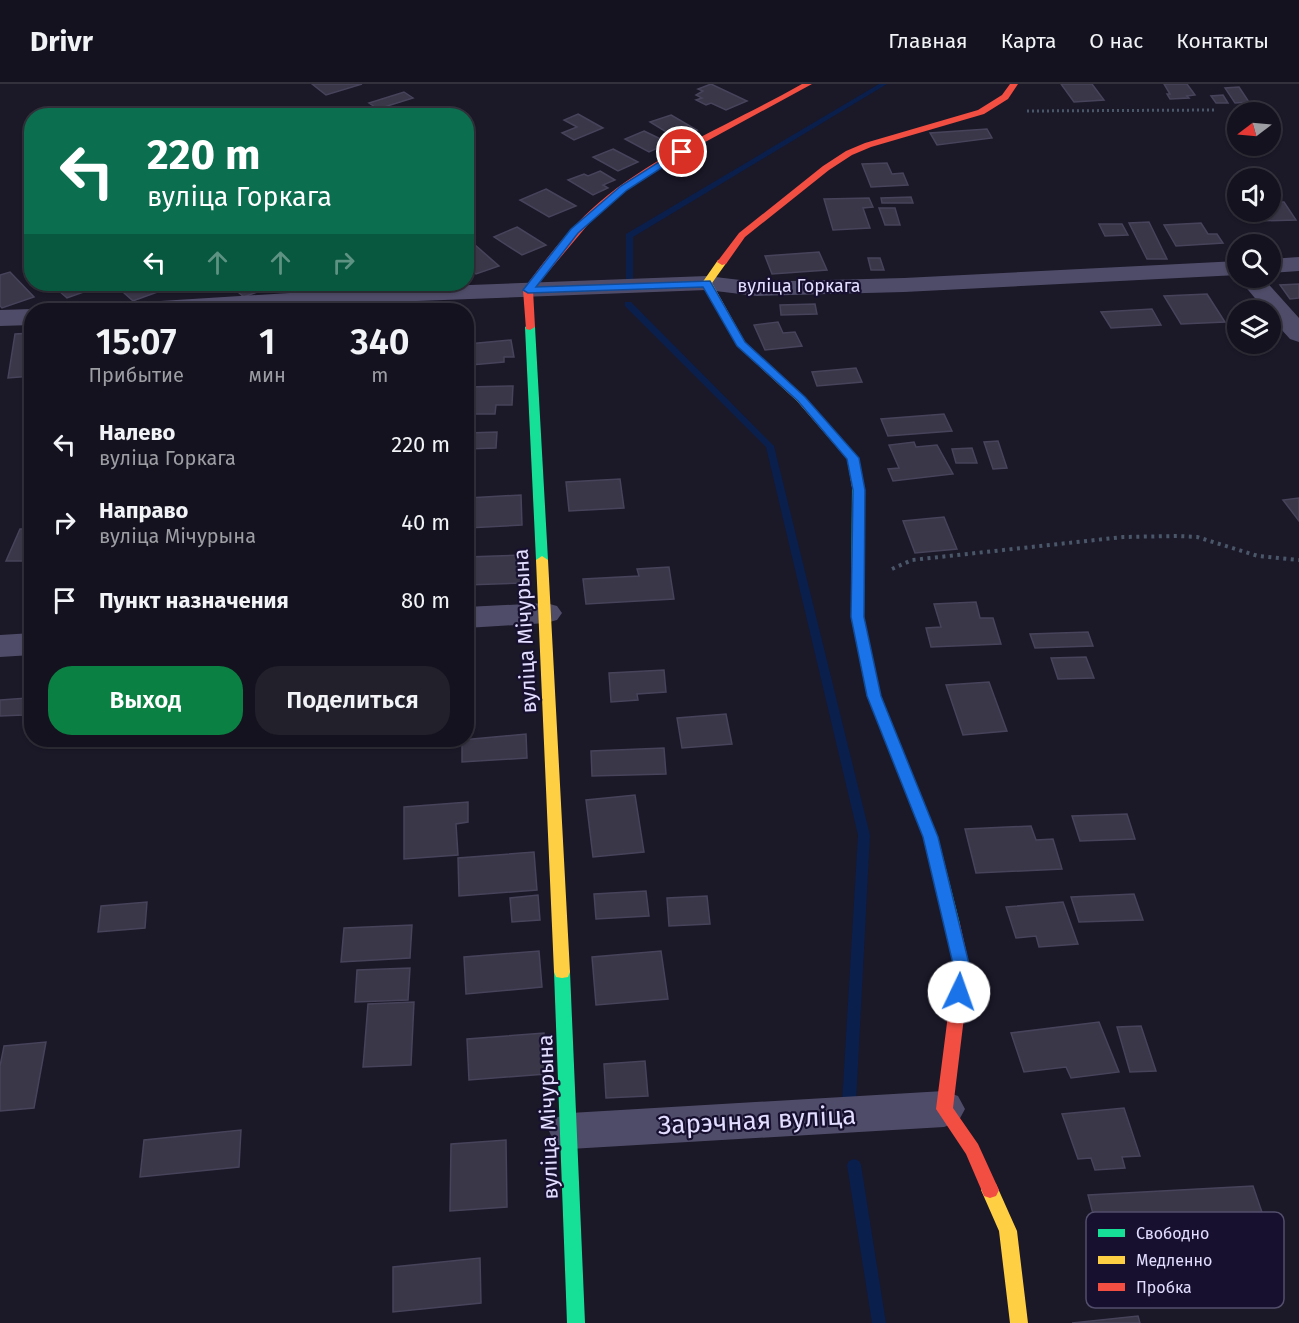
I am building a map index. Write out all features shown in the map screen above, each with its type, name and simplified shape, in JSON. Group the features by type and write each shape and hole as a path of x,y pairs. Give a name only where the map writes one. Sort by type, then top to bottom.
{"street":[{"path":"528,290 575,231 624,188 682,152 808,84"},
{"path":"1014,84 1005,97 981,112 868,145 849,153 826,168 742,234 707,284 741,344 801,399 853,458 859,490 857,617 874,696 931,837 962,968 944,1109 972,1149 1008,1231 1019,1323"},
{"path":"1281,265 1299,264"},
{"name":"вуліца Горкага","path":"248,303 337,297 707,284 757,289 904,285 1227,269"},
{"path":"1259,288 1299,334"},
{"name":"вуліца Мічурына","path":"528,290 546,613 570,1131 576,1323"},
{"path":"0,318 24,317"},
{"path":"474,618 546,613"},
{"path":"0,646 24,644"},
{"name":"Зарэчная вуліца","path":"570,1131 944,1109"}],"path":[{"path":"981,112 1214,110"},
{"path":"859,583 912,560 1124,537 1197,537 1258,556 1299,560"}],"building":[{"path":"312,84 362,84 326,95"},
{"path":"711,84 747,101 726,110 711,103 706,105 696,100 702,98 696,95 703,91 698,89"},
{"path":"1061,84 1092,84 1104,100 1074,102"},
{"path":"1164,84 1187,84 1195,95 1187,96 1189,98 1170,99 1167,94 1170,94"},
{"path":"1239,87 1249,102 1234,102 1225,88"},
{"path":"404,92 413,98 381,108 369,103"},
{"path":"1223,95 1227,103 1216,103 1211,96"},
{"path":"578,114 603,128 574,140 562,133 577,127 564,120"},
{"path":"671,115 697,130 676,138 650,122"},
{"path":"987,129 992,138 937,145 930,133"},
{"path":"644,131 669,143 649,152 625,139"},
{"path":"613,149 638,162 618,171 593,157"},
{"path":"887,163 892,174 903,173 908,185 871,187 862,164"},
{"path":"600,171 615,180 603,185 608,188 593,195 568,180 584,174 588,176"},
{"path":"546,189 576,206 549,217 520,200"},
{"path":"911,197 913,203 882,203 881,198"},
{"path":"869,198 873,207 863,208 870,228 833,230 824,199"},
{"path":"1281,202 1284,202 1296,220 1281,220"},
{"path":"879,208 895,208 900,225 885,225"},
{"path":"1149,222 1167,259 1147,259 1129,223"},
{"path":"1201,223 1208,234 1217,234 1223,243 1176,246 1164,225"},
{"path":"1099,224 1122,224 1128,235 1105,236"},
{"path":"517,227 546,245 522,255 494,237"},
{"path":"474,244 499,266 476,274 474,272"},
{"path":"819,252 827,270 772,274 765,256"},
{"path":"868,258 880,258 884,270 871,270"},
{"path":"10,272 24,287 24,291 28,291 34,297 2,308 0,306 0,275"},
{"path":"1299,284 1299,298 1290,299 1281,285"},
{"path":"59,291 87,291 67,298"},
{"path":"122,291 160,291 133,301"},
{"path":"237,291 260,291 244,297"},
{"path":"1207,294 1225,322 1181,324 1164,296"},
{"path":"815,304 817,314 781,315 780,305"},
{"path":"1152,309 1161,325 1111,328 1101,312"},
{"path":"778,322 783,333 795,332 802,346 765,350 754,325"},
{"path":"24,333 24,377 8,378 15,334"},
{"path":"511,340 514,357 504,357 504,362 474,365 474,343"},
{"path":"856,368 862,382 817,386 812,372"},
{"path":"513,386 512,405 496,405 495,414 474,414 474,387"},
{"path":"944,414 952,431 888,436 881,419"},
{"path":"497,432 496,448 474,449 474,433"},
{"path":"998,441 1007,468 993,469 984,442"},
{"path":"914,442 916,447 937,445 953,474 893,481 888,469 899,468 889,445"},
{"path":"972,448 977,463 956,463 952,449"},
{"path":"620,479 624,508 569,511 566,482"},
{"path":"521,495 522,525 474,528 474,498"},
{"path":"1299,498 1299,521 1283,500"},
{"path":"944,517 957,549 915,553 903,521"},
{"path":"20,529 24,529 24,561 6,561"},
{"path":"523,555 523,583 474,585 474,557"},
{"path":"669,567 674,599 586,604 583,579 639,576 637,569"},
{"path":"976,602 980,618 993,618 1001,644 931,647 926,628 941,627 934,604"},
{"path":"1088,632 1093,646 1035,648 1030,634"},
{"path":"1086,657 1094,678 1058,679 1051,658"},
{"path":"664,670 666,692 637,694 638,700 611,702 609,673"},
{"path":"989,682 1007,731 963,735 946,685"},
{"path":"24,698 23,715 0,716 0,700"},
{"path":"726,714 732,744 682,748 677,718"},
{"path":"526,734 527,758 462,762 462,747 474,747 474,739"},
{"path":"664,748 666,774 592,776 591,751"},
{"path":"635,795 644,852 593,857 586,800"},
{"path":"468,802 468,822 456,824 458,855 404,859 404,807"},
{"path":"1127,814 1135,839 1080,841 1072,816"},
{"path":"1031,826 1036,840 1053,839 1062,869 976,873 965,829"},
{"path":"534,852 537,890 459,896 458,858"},
{"path":"646,891 649,916 596,919 594,894"},
{"path":"1134,894 1143,920 1079,922 1071,897"},
{"path":"538,895 540,920 512,922 510,898"},
{"path":"707,896 710,924 669,926 667,898"},
{"path":"147,902 145,928 98,932 101,906"},
{"path":"1063,902 1078,944 1039,947 1036,936 1016,938 1006,907"},
{"path":"412,925 410,958 341,962 344,928"},
{"path":"539,951 542,987 466,994 464,957"},
{"path":"661,951 668,999 596,1005 592,957"},
{"path":"410,968 408,1000 355,1002 357,970"},
{"path":"414,1002 411,1065 363,1067 368,1004"},
{"path":"1099,1022 1119,1072 1071,1078 1066,1067 1024,1072 1011,1033"},
{"path":"1141,1026 1156,1071 1130,1072 1117,1027"},
{"path":"544,1033 546,1074 469,1080 467,1039"},
{"path":"46,1042 34,1108 0,1111 0,1066 4,1046"},
{"path":"645,1061 648,1096 606,1098 604,1064"},
{"path":"1124,1108 1140,1156 1122,1157 1125,1168 1095,1170 1091,1158 1078,1159 1062,1114"},
{"path":"241,1130 239,1167 140,1177 144,1140"},
{"path":"506,1140 507,1207 450,1211 451,1144"},
{"path":"1253,1186 1262,1212 1092,1212 1088,1195"},
{"path":"480,1258 481,1303 393,1312 393,1267"},
{"path":"1138,1316 1140,1323 1072,1323"}],"waterway":[{"path":"629,281 629,236 884,84"},
{"path":"628,304 770,446 864,835 849,1103"},
{"path":"854,1165 879,1323"}],"traffic: fast":[{"path":"530,327 542,560"},
{"path":"858,487 857,617 874,696 931,837 952,924"},
{"path":"562,972 576,1323"}],"traffic: slow":[{"path":"722,262 707,283 741,344 801,399 853,458 858,487"},
{"path":"542,560 562,972"},
{"path":"990,1190 1008,1231 1019,1323"}],"traffic: jam":[{"path":"530,327 528,290 577,231 610,198 681,151 808,84"},
{"path":"722,262 742,235 826,168 849,153 868,145 981,112 1005,97 1014,84"},
{"path":"952,924 962,968 944,1109 972,1149 990,1190"}],"route":[{"path":"682,152 624,188 575,231 528,290 707,284 741,344 801,399 853,458 859,490 857,617 874,696 931,837 962,968 959,992"}]}
